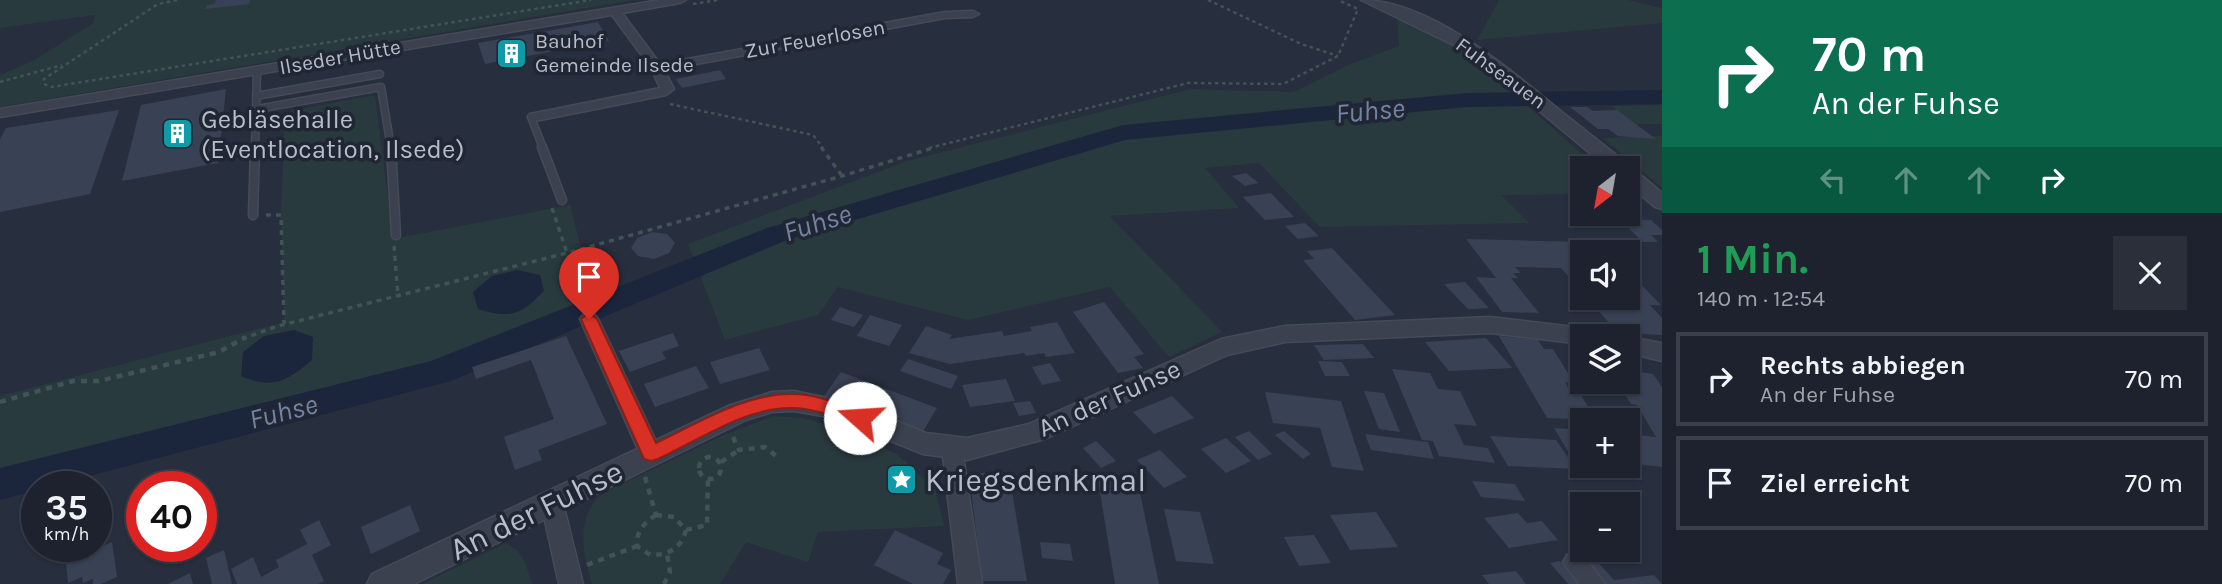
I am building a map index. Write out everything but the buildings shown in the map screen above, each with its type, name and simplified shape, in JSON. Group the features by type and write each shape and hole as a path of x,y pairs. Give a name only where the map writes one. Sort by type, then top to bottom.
{"street":[{"name":"Ilseder Hütte","path":"0,113 680,0"},
{"name":"Fuhseauen","path":"1368,0 1474,49 1606,156"},
{"path":"535,117 667,89 657,68 615,11"},
{"name":"Zur Feuerlosen","path":"657,68 945,15 973,14"},
{"path":"1640,184 1662,203"},
{"name":"An der Fuhse","path":"589,319 645,457"},
{"name":"An der Fuhse","path":"383,584 725,419 772,402 794,401 838,409 923,443 952,448 991,445 1036,432 1221,348 1254,339 1285,334 1490,325 1570,335"},
{"path":"1640,347 1662,352"},
{"path":"952,448 970,584"},
{"path":"552,503 569,578"},
{"path":"1575,562 1593,584"}],"lane":[{"path":"253,215 257,72"},
{"path":"257,96 380,74"},
{"path":"257,109 381,87 391,147 396,235"},
{"path":"535,117 531,117 562,200"}],"path":[{"path":"177,0 158,4 44,79 44,84 51,87 591,0"},
{"path":"1208,0 1301,44 1338,56"},
{"path":"0,402 73,381 99,382 219,352 246,337 285,325 567,253 842,176 903,155 1188,83 1283,84 1338,56 1358,9 1338,0"},
{"path":"0,82 67,64"},
{"path":"661,92 670,104 813,135 842,176"},
{"path":"550,203 580,293"},
{"path":"253,215 281,215 285,325"},
{"path":"396,235 393,240 398,296"},
{"path":"725,419 739,450"},
{"path":"721,462 739,450 765,447 780,459"},
{"path":"645,457 656,515"},
{"path":"708,478 699,473 700,463 708,458 721,462"},
{"path":"708,478 720,472 721,462"},
{"path":"686,530 706,525 708,478"},
{"path":"656,515 674,517 686,530 680,547 667,554 650,555 638,546 636,537 640,528 656,515"},
{"path":"569,578 638,546"},
{"path":"664,584 670,572 667,554"}],"shaded area":[{"path":"0,0 634,0 0,107 0,75 33,61 93,23 95,15 0,28"},
{"path":"1499,0 1628,0 1662,8 1662,23 1477,40"},
{"path":"1397,16 1462,49 1584,156 1570,156 1570,194 1501,195 1529,223 1320,227 1259,163 1205,168 1239,208 1110,216 1222,332 1169,357 1110,287 968,320 838,287 818,315 725,340 688,244 907,161 1191,89 1293,92 1351,64 1399,46"},
{"path":"375,95 393,239 570,205 595,301 439,367 0,478 0,396 284,322 281,215 285,112"},
{"path":"1662,105 1662,124 1636,124 1611,106"},
{"path":"1662,136 1662,188 1640,169 1640,156 1624,156 1603,138"},
{"path":"773,416 803,418 821,423 897,454 935,489 944,526 818,532 808,562 746,542 720,584 592,584 584,548 584,526 587,515 601,494 726,434"},
{"path":"506,543 521,555 532,584 422,584"}],"water":[{"path":"517,270 540,275 544,291 514,313 499,314 478,309 473,292 492,276"},
{"path":"294,330 313,337 312,360 287,378 271,383 241,376 243,352 264,336"}],"waterway":[{"name":"Fuhse","path":"0,484 439,372 777,234 1123,133 1467,100 1662,97"}],"place":[{"name":"Bauhof Gemeinde Ilsede","path":"512,53"},
{"name":"Gebläsehalle (Eventlocation, Ilsede)","path":"178,134"},
{"name":"Kriegsdenkmal","path":"902,480"}],"route":[{"path":"589,319 651,454 737,413 772,402 814,404 838,409 860,418"}]}
